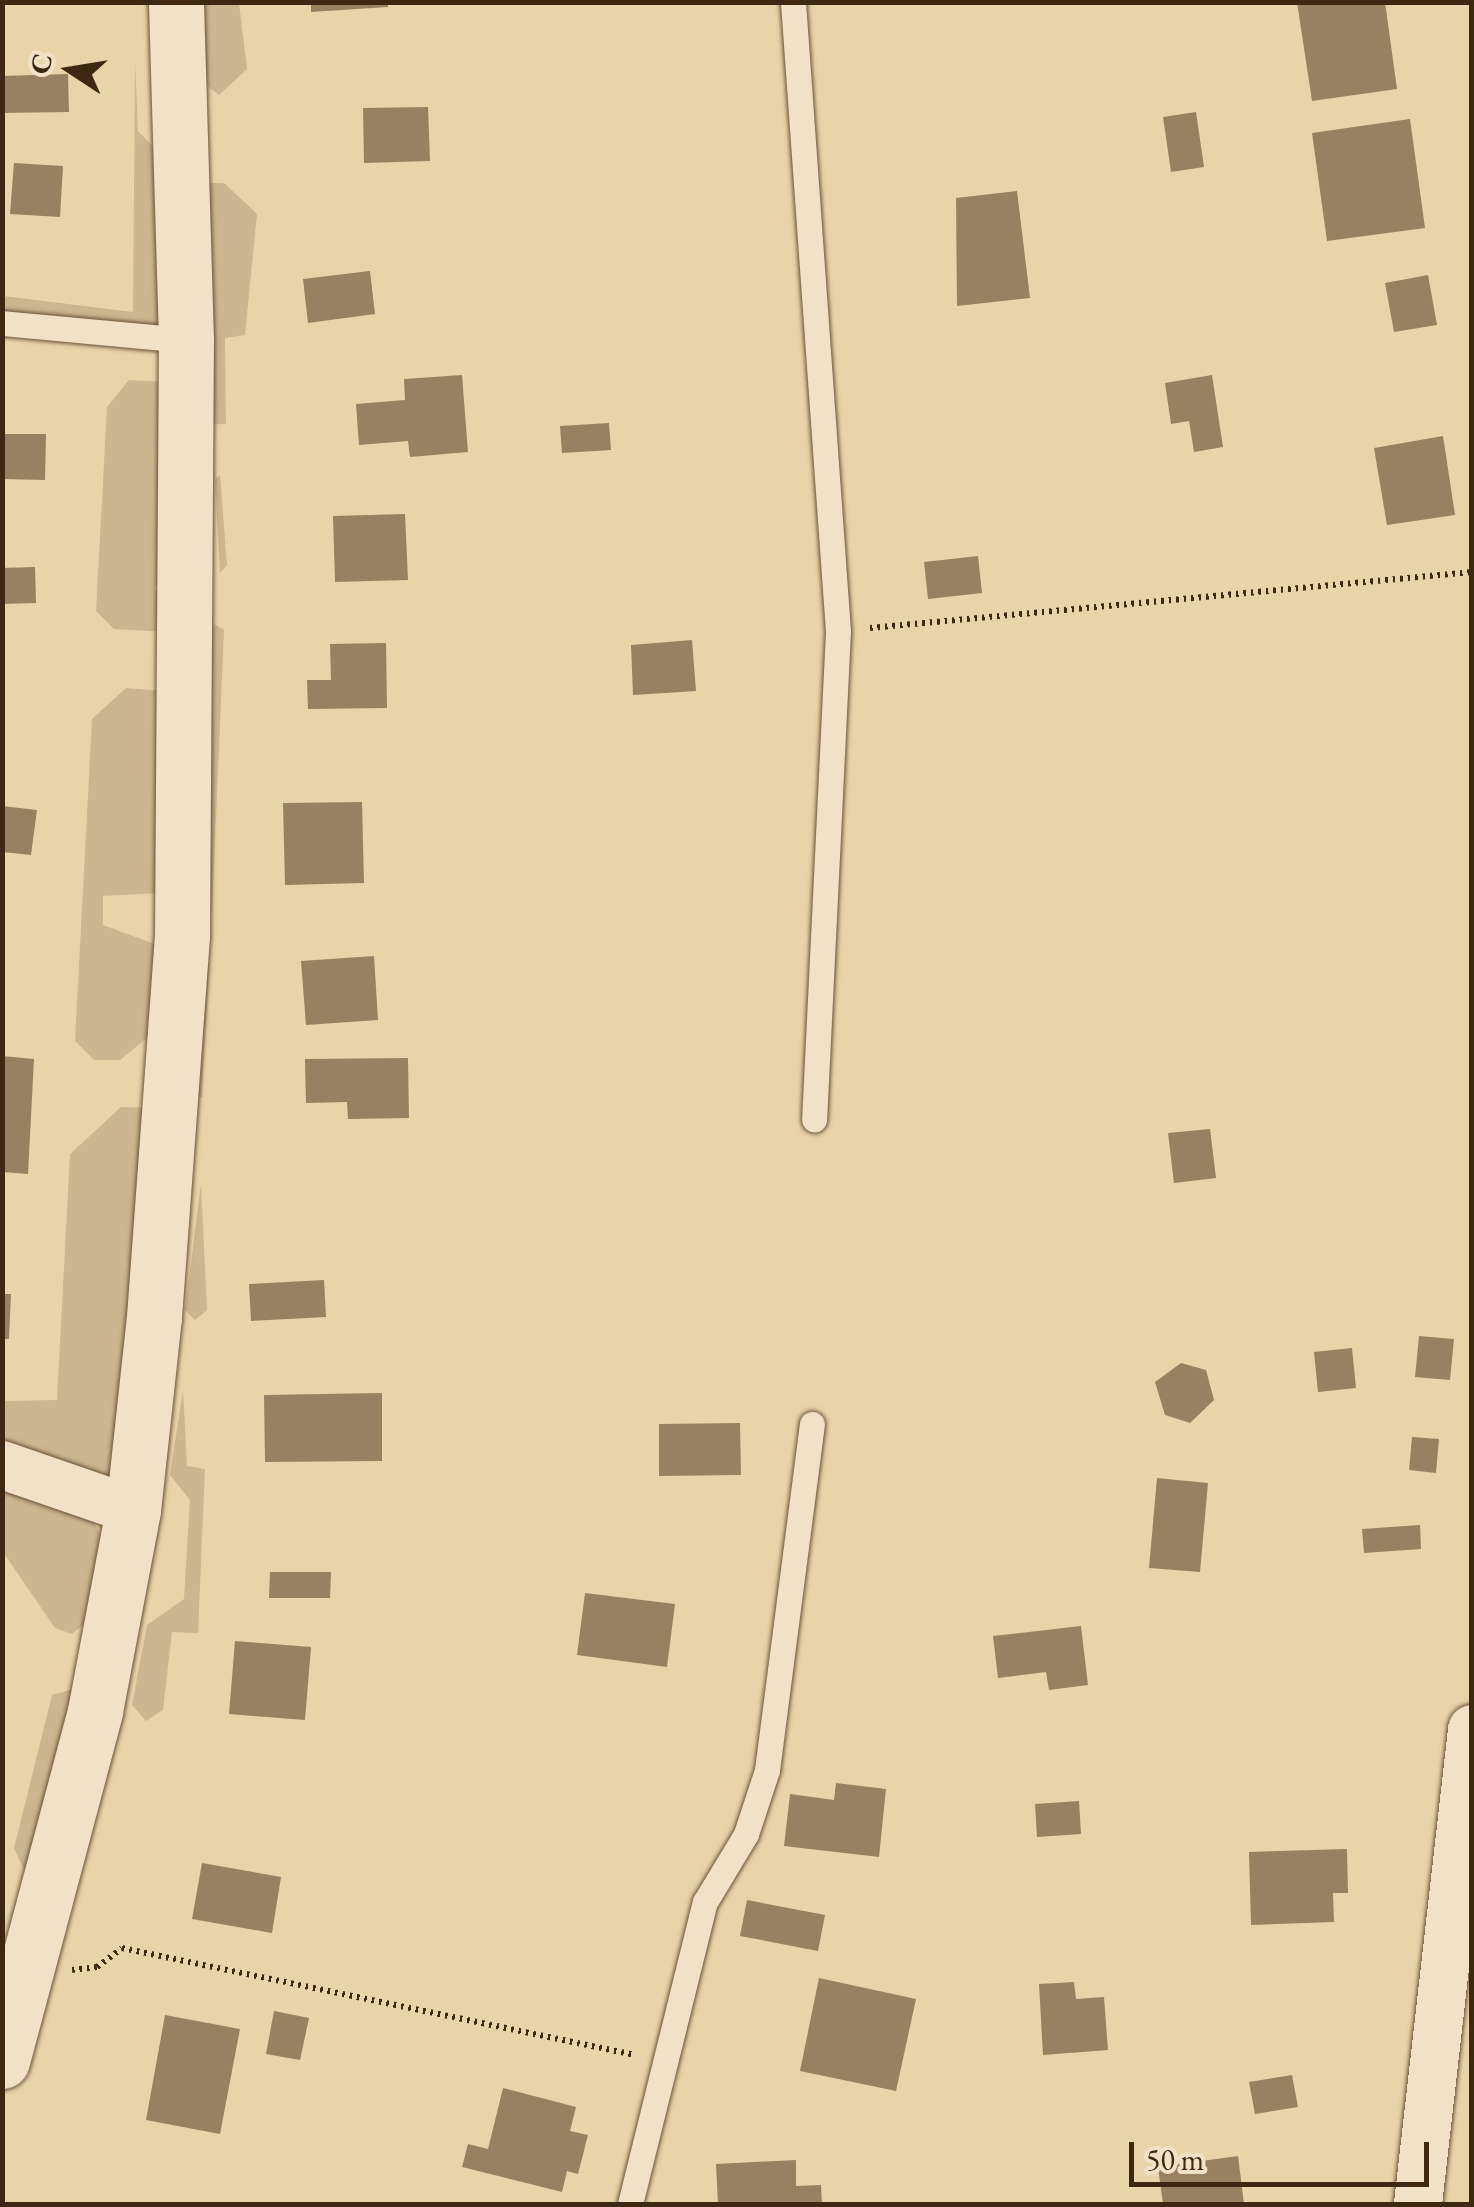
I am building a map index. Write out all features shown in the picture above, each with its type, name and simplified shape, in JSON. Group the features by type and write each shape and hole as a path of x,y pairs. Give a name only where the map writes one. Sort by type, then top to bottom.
{"street":[{"path":"2,2061 133,1510 182,936 186,340 176,2"},
{"path":"2,1466 133,1510"},
{"path":"1418,2204 1472,1729"}],"lane":[{"path":"793,2 838,631 814,1118"},
{"path":"2,322 186,340"},
{"path":"630,2204 704,1902 746,1834 767,1770 812,1424"}],"path":[{"path":"838,631 1472,572"},
{"path":"30,1933 79,1972 122,1948 618,2046 665,2070"}],"shaded area":[{"path":"187,3 239,3 247,69 219,95 191,73"},
{"path":"135,62 138,131 188,183 224,183 257,214 245,335 225,338 226,424 173,425 172,559 154,589 224,630 212,912 186,912 162,893 103,896 103,925 209,964 202,1097 186,1096 158,1029 120,1060 94,1060 75,1041 92,719 126,688 163,691 167,632 114,629 96,611 107,407 129,380 184,383 189,349 3,321 3,296 133,312"},
{"path":"220,475 227,565 220,573 215,479"},
{"path":"121,1107 154,1108 119,1471 100,1484 3,1458 2,1401 57,1400 70,1154"},
{"path":"201,1184 207,1310 195,1320 185,1310"},
{"path":"183,1390 187,1466 205,1469 198,1633 172,1632 163,1710 146,1721 132,1705 147,1625 184,1599 190,1500 170,1475"},
{"path":"2,1483 89,1513 104,1542 88,1621 72,1634 55,1628 3,1552"},
{"path":"73,1689 35,1871 23,1868 14,1848 52,1695"}],"building":[{"path":"311,2 388,2 388,7 311,12"},
{"path":"1297,2 1385,2 1397,89 1312,101"},
{"path":"68,74 69,112 2,113 2,76"},
{"path":"428,107 430,161 364,163 363,108"},
{"path":"1196,112 1204,167 1171,172 1163,117"},
{"path":"1410,119 1425,228 1327,241 1312,133"},
{"path":"14,163 63,166 60,217 10,214"},
{"path":"1017,191 1030,298 957,306 956,198"},
{"path":"370,271 375,314 308,323 303,279"},
{"path":"1428,275 1437,325 1394,332 1385,283"},
{"path":"462,375 468,452 410,457 408,441 359,445 356,404 405,400 404,379"},
{"path":"1212,375 1223,447 1194,452 1189,421 1171,424 1165,383"},
{"path":"609,423 611,450 562,453 560,426"},
{"path":"2,434 46,434 45,480 2,479"},
{"path":"1443,436 1455,515 1387,525 1374,448"},
{"path":"405,514 408,580 335,582 333,516"},
{"path":"978,556 982,593 928,599 924,562"},
{"path":"35,567 36,603 2,604 2,568"},
{"path":"692,640 696,691 633,695 631,645"},
{"path":"386,643 387,708 308,709 307,680 331,680 330,644"},
{"path":"362,802 364,883 285,885 283,803"},
{"path":"2,806 37,810 31,855 2,852"},
{"path":"374,956 378,1020 306,1025 301,961"},
{"path":"2,1056 34,1059 28,1174 2,1172"},
{"path":"408,1058 409,1118 348,1119 347,1102 306,1103 305,1059"},
{"path":"1210,1129 1216,1178 1174,1183 1168,1133"},
{"path":"324,1280 326,1317 251,1321 249,1284"},
{"path":"2,1294 11,1294 9,1339 2,1339"},
{"path":"1419,1336 1454,1339 1450,1380 1415,1377"},
{"path":"1352,1348 1356,1388 1318,1392 1314,1352"},
{"path":"1181,1363 1206,1370 1214,1400 1190,1423 1165,1415 1155,1382"},
{"path":"382,1393 382,1461 265,1462 264,1395"},
{"path":"740,1423 741,1475 659,1476 659,1424"},
{"path":"1412,1437 1439,1439 1436,1473 1409,1470"},
{"path":"1157,1478 1208,1483 1200,1572 1149,1568"},
{"path":"1420,1525 1421,1549 1364,1553 1362,1529"},
{"path":"270,1572 331,1572 330,1598 269,1598"},
{"path":"585,1593 675,1604 667,1667 577,1655"},
{"path":"1081,1626 1088,1685 1049,1690 1046,1672 998,1678 993,1636"},
{"path":"235,1641 311,1647 305,1720 229,1714"},
{"path":"836,1783 886,1789 879,1857 784,1846 790,1794 834,1800"},
{"path":"1079,1801 1081,1834 1037,1837 1035,1804"},
{"path":"1347,1849 1348,1893 1333,1893 1334,1922 1251,1925 1249,1852"},
{"path":"202,1863 281,1877 272,1933 192,1919"},
{"path":"747,1900 825,1915 818,1951 740,1936"},
{"path":"819,1978 916,1999 896,2091 800,2071"},
{"path":"1074,1982 1076,1999 1104,1997 1108,2050 1043,2055 1039,1984"},
{"path":"274,2011 309,2018 300,2060 266,2054"},
{"path":"165,2015 240,2029 220,2134 146,2120"},
{"path":"1292,2075 1298,2107 1255,2114 1249,2082"},
{"path":"503,2088 576,2107 570,2131 588,2135 578,2174 567,2171 562,2192 462,2167 468,2144 488,2149"},
{"path":"1238,2156 1244,2204 1163,2204 1158,2167"},
{"path":"796,2160 796,2186 821,2185 822,2204 718,2204 716,2164"}]}
